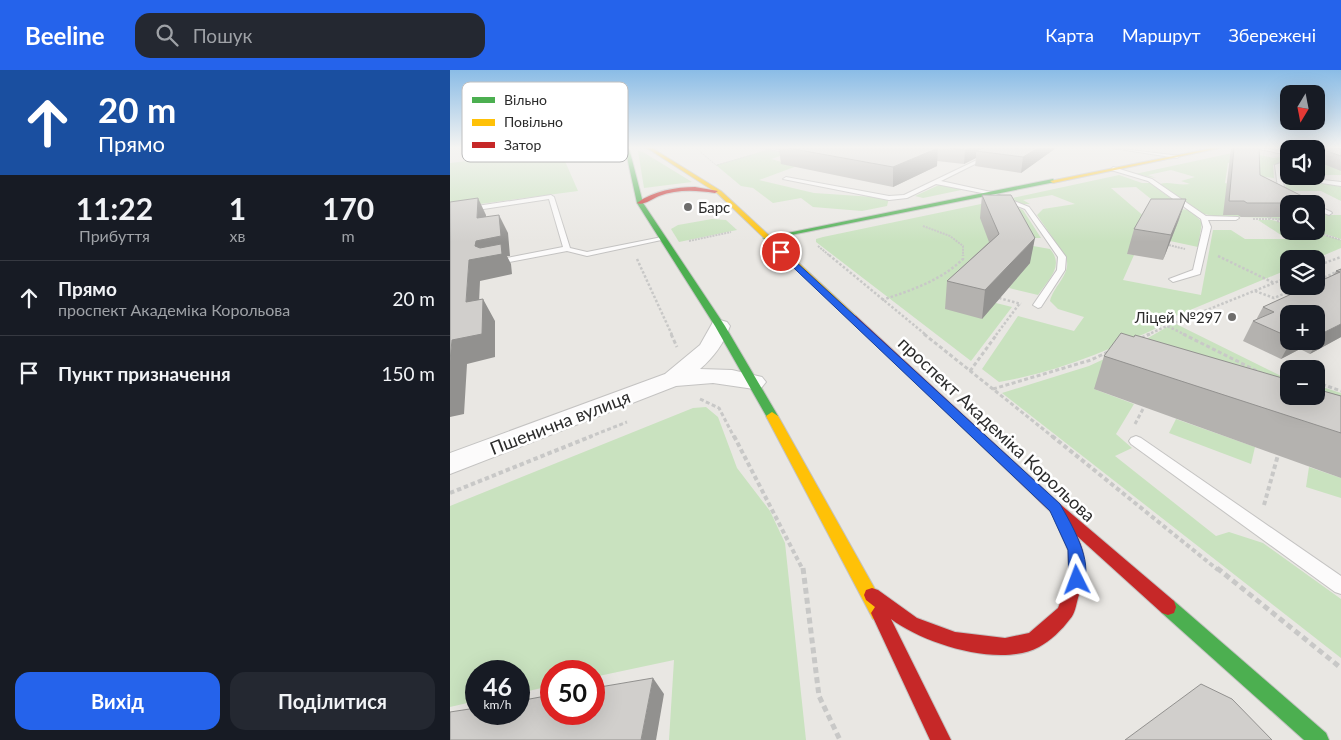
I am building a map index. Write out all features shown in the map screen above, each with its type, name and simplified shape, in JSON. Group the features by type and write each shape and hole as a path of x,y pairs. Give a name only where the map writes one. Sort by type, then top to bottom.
{"main road":[{"path":"634,179 640,203 754,382 869,593 941,740"},
{"name":"проспект Академіка Корольова","path":"698,179 718,192 1055,508 1320,740"},
{"path":"766,238 1060,179"},
{"path":"640,203 654,194 674,189 696,188 718,192"},
{"path":"869,593 911,624 955,641 1005,647 1032,641 1044,633 1064,613 1077,580 1076,550 1055,508"}],"street":[{"name":"Пшенична вулиця","path":"671,380 705,354 715,340 720,326"},
{"name":"Пшенична вулиця","path":"450,464 671,380 702,374 730,376 754,382"}],"lane":[{"path":"787,179 889,198 904,197 942,179"},
{"path":"1145,179 1154,182 1204,218 1236,218"},
{"path":"936,182 989,193 1027,208 1062,257 1061,270 1038,305"},
{"path":"1325,182 1341,184"},
{"path":"1281,185 1281,188 1294,195"},
{"path":"450,212 550,197 567,249"},
{"path":"1325,211 1329,213"},
{"path":"1173,279 1198,272 1207,227 1204,218"},
{"path":"490,264 567,249 587,254 664,242"},
{"path":"1136,441 1341,586"}],"path":[{"path":"1236,218 1280,219"},
{"path":"1272,219 1280,221"},
{"path":"882,300 937,280 952,270 963,259 963,246 950,236 920,224"},
{"path":"672,353 678,349 634,252 664,242 755,228"},
{"path":"800,232 970,371 1341,668"},
{"path":"1325,235 1341,240"},
{"path":"1203,248 1274,283"},
{"path":"1325,263 1341,257"},
{"path":"1325,277 1341,270"},
{"path":"1133,341 1280,281"},
{"path":"1255,291 1274,298 1281,295"},
{"path":"970,371 1025,296"},
{"path":"1000,298 1027,306"},
{"path":"1167,326 1270,377"},
{"path":"993,389 1090,360 1116,348"},
{"path":"1325,385 1341,391"},
{"path":"693,396 720,408 803,568 819,696 840,740"},
{"path":"450,493 630,421"},
{"path":"1258,527 1278,455"}],"green space":[{"path":"450,179 573,179 578,191 450,208"},
{"path":"643,179 688,179 692,182 644,188"},
{"path":"733,179 761,179 759,180 814,193 889,198 887,206 862,211 813,207 801,198 773,203 753,188 741,186"},
{"path":"1099,179 1131,179 1142,183 1150,183 1177,203 1156,203 1136,187 1111,188 1146,218 1127,254 1134,255 1123,280 1201,295 1213,230 1231,230 1245,239 1325,240 1325,235 1341,240 1341,248 1325,255 1325,250 1280,250 1280,273 1166,320 1170,322 1107,350 1043,372 999,382 982,369 1018,316 1074,331 1084,317 1058,309 1050,301 1065,274 1067,263 1066,257 1037,215 1043,209 1075,204 1052,195 1023,200 1030,204 1020,204 1008,199"},
{"path":"1226,179 1225,183 1228,184 1226,185 1280,212 1280,220 1272,218 1204,214 1160,184 1190,184 1181,181"},
{"path":"941,184 966,189 923,198 915,196"},
{"path":"1325,184 1341,186 1341,201 1321,191 1291,191 1286,189 1286,185"},
{"path":"1000,200 1023,210 1041,238 1018,238 995,259 996,303 1012,307 971,361 816,242 816,239 823,237"},
{"path":"1179,209 1189,210 1202,222 1198,247 1170,241"},
{"path":"1325,215 1341,215 1341,239 1325,234"},
{"path":"712,219 726,220 737,230 679,242 671,229 678,225"},
{"path":"1258,220 1280,222 1280,234"},
{"path":"1033,246 1050,249 1056,261 1053,273 1038,295 1009,288"},
{"path":"1174,323 1280,376 1280,405 1325,405 1325,388 1341,393 1341,442 1094,389 1134,404 1116,434 1132,448 1115,456 1216,536 1229,532 1263,543 1341,599 1341,658 1002,393 1089,366 1141,342"},
{"path":"706,407 718,417 737,468 770,511 785,543 806,740 669,740 674,660 605,675 605,660 540,660 540,688 530,691 530,660 465,660 465,704 450,707 450,506 693,408"},
{"path":"1176,419 1255,447 1251,464 1169,433"},
{"path":"1309,467 1341,478 1341,498 1306,487"}],"building":[{"path":"1231,179 1269,179 1300,195 1280,195 1280,203 1247,203 1244,201 1229,201"},
{"path":"982,195 1011,195 1035,238 985,290 947,281 999,234"},
{"path":"478,198 477,218 499,215 501,236 476,241 475,246 480,248 501,244 502,254 469,260 466,302 483,299 482,334 452,340 450,361 450,202"},
{"path":"1151,199 1186,199 1171,235 1134,229"},
{"path":"1341,269 1341,324 1325,332 1325,305 1280,305 1280,333 1253,321 1274,312 1263,307 1289,295 1325,295 1325,279 1340,272 1336,271"},
{"path":"1121,333 1134,337 1135,335 1280,377 1280,405 1325,405 1325,392 1341,396 1341,433 1104,356"},
{"path":"653,678 641,740 450,740 450,712 465,710 465,725 530,725 530,699 540,697 540,725 605,725 605,686"},
{"path":"1201,684 1232,699 1272,740 1125,740"}],"traffic: fast":[{"path":"634,179 640,203 720,326 772,416"},
{"path":"766,238 1053,181"},
{"path":"1168,607 1319,740"}],"traffic: slow":[{"path":"699,179 719,192 853,318"},
{"path":"1053,181 1062,179"},
{"path":"772,416 879,613"}],"traffic: jam":[{"path":"640,203 649,198 676,190 715,191"},
{"path":"853,318 1055,508 1168,607"},
{"path":"872,595 911,624 955,641 1005,647 1032,641 1044,633 1065,613 1077,579 1076,550 1061,518"},
{"path":"879,613 941,740"}],"place":[{"name":"Барс","path":"688,207"},
{"name":"Ліцей №297","path":"1232,317"}],"route":[{"path":"781,252 1055,508 1076,550 1077,580"}]}
